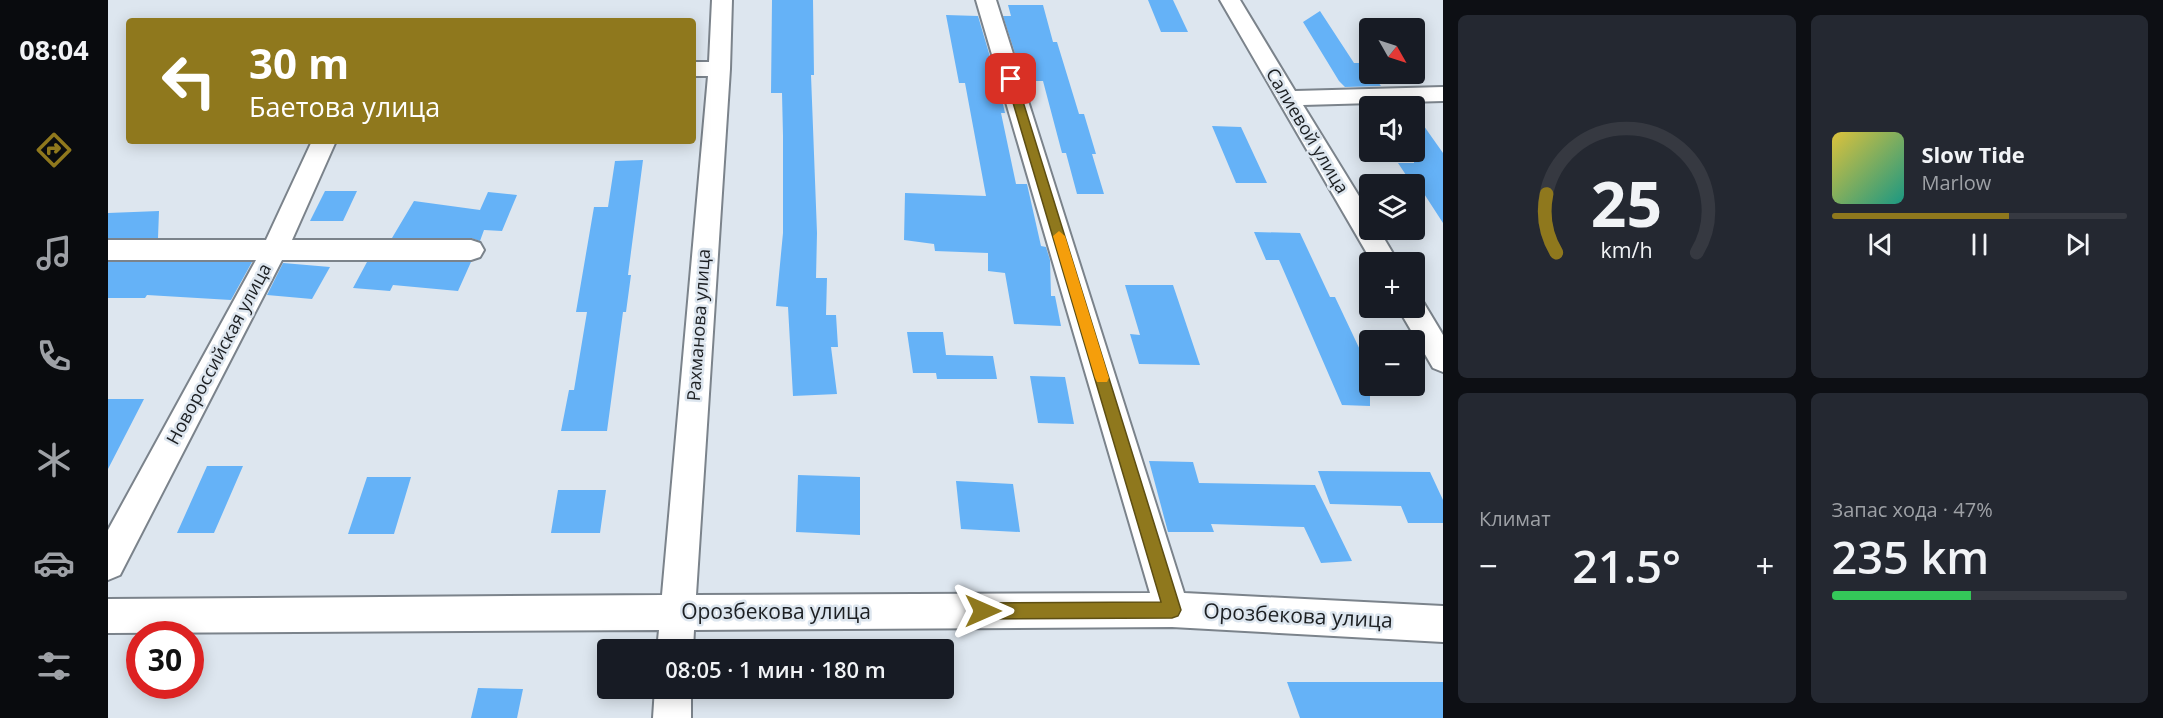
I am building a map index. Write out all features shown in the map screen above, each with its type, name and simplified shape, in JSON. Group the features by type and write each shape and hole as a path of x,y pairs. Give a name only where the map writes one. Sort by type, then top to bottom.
{"street":[{"name":"Рахманова улица","path":"676,639 706,69 722,0"},
{"path":"986,0 1172,610"},
{"name":"Салиевой улица","path":"1230,0 1379,252"},
{"path":"1287,98 1443,94"},
{"name":"Новороссийская улица","path":"108,563 275,249 323,144"},
{"path":"108,250 471,250"},
{"path":"1418,318 1443,360"},
{"name":"Орозбекова улица","path":"108,616 1172,610 1443,624"},
{"path":"672,718 673,699"}],"building":[{"path":"772,0 813,0 814,75 811,75 817,233 816,278 827,278 826,315 836,315 838,347 831,347 837,394 793,396 788,307 776,306 783,233 783,136 782,93 771,93"},
{"path":"1148,0 1173,0 1188,32 1161,32"},
{"path":"1008,5 1043,5 1053,42 1057,42 1079,114 1084,114 1096,154 1092,154 1104,194 1077,194 1066,153 1062,153 1043,81 1024,81 1003,16 1011,16"},
{"path":"1320,11 1354,63 1359,63 1359,84 1380,84 1381,86 1345,87 1303,22"},
{"path":"946,15 978,16 1005,113 1001,113 1016,184 1027,184 1041,246 1046,247 1050,260 1051,296 1055,296 1061,326 1014,324 1005,273 988,271 988,253 935,251 934,244 904,240 905,193 986,196 965,83 959,83"},
{"path":"1212,126 1241,127 1267,183 1236,183"},
{"path":"1425,128 1443,153 1443,223 1425,195 1425,174 1405,174 1398,163 1425,162"},
{"path":"643,160 628,275 631,275 626,312 623,312 607,431 561,431 569,390 574,390 587,312 576,312 594,207 608,207 615,161"},
{"path":"325,191 357,191 343,221 310,221"},
{"path":"488,192 517,195 502,231 484,230 480,241 471,238 392,238 414,201 480,210"},
{"path":"159,211 158,238 108,238 108,213"},
{"path":"1254,232 1300,233 1330,297 1335,297 1359,348 1359,396 1370,396 1370,406 1342,405 1279,260 1266,260"},
{"path":"108,262 252,262 231,300 147,295 145,298 108,298"},
{"path":"367,262 471,262 458,291 393,285 390,291 353,288"},
{"path":"283,263 330,267 312,299 267,295"},
{"path":"1125,285 1173,285 1200,365 1139,364 1130,334 1140,335"},
{"path":"907,332 943,332 946,355 993,356 997,379 937,379 936,373 913,373"},
{"path":"1030,376 1065,377 1074,424 1038,423"},
{"path":"108,399 144,399 108,469"},
{"path":"1149,461 1193,462 1199,483 1315,485 1352,561 1321,563 1304,527 1211,524 1214,532 1168,532"},
{"path":"207,466 243,466 214,533 177,533"},
{"path":"1318,471 1430,472 1443,500 1443,523 1408,523 1401,506 1330,504"},
{"path":"798,475 860,477 860,535 796,532"},
{"path":"367,477 411,477 394,534 348,534"},
{"path":"956,481 1013,484 1020,532 961,529"},
{"path":"558,490 606,490 600,533 551,533"},
{"path":"1287,682 1443,682 1443,718 1300,718"},
{"path":"478,688 523,689 517,718 471,718"}],"slow traffic":[{"path":"1059,236 1102,378"}],"route":[{"path":"983,611 1172,610 1011,79"}]}
